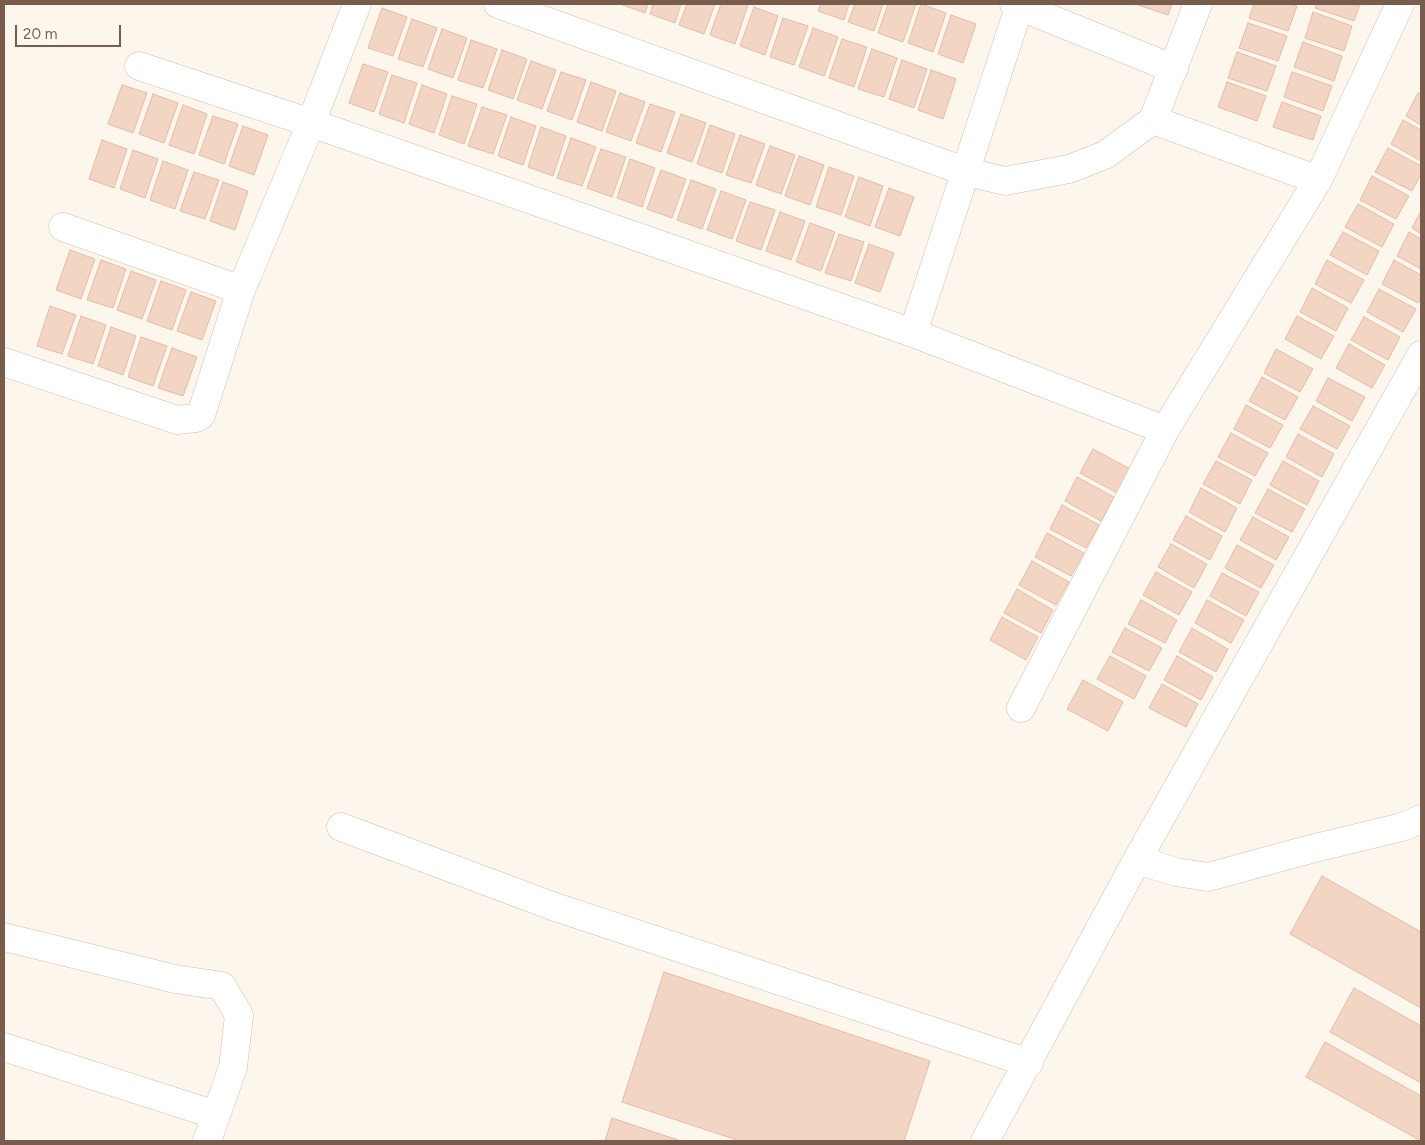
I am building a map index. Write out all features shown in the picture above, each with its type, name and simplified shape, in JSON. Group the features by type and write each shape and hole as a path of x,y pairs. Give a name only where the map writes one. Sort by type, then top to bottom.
{"street":[{"path":"4,362 177,420 196,418 201,415 241,290 311,122 357,4"},
{"path":"498,4 967,172 1005,181 1069,169 1105,154 1152,120 1174,69 1198,4"},
{"path":"913,333 967,172 1018,4 1174,69"},
{"path":"1021,708 1165,430 1318,180 1400,4"},
{"path":"139,66 311,122 913,333 1165,430"},
{"path":"1152,120 1318,180"},
{"path":"63,227 241,290"},
{"path":"985,1141 1029,1063 1137,860 1421,355"},
{"path":"1137,860 1176,872 1208,877 1402,826 1421,819"},
{"path":"341,827 555,907 1029,1063"},
{"path":"4,937 175,979 222,986 239,1015 233,1067 207,1141"},
{"path":"4,1047 216,1115"}],"building":[{"path":"620,4 648,4 645,13"},
{"path":"653,4 681,4 675,23 650,14"},
{"path":"687,4 715,4 704,34 679,25"},
{"path":"721,4 748,5 735,44 710,35"},
{"path":"821,4 849,4 844,20 818,11"},
{"path":"855,4 883,4 874,31 848,22"},
{"path":"888,4 916,4 903,42 878,33"},
{"path":"921,4 946,13 933,52 908,43"},
{"path":"1135,4 1172,4 1168,15"},
{"path":"1254,4 1289,4 1297,6 1288,31 1249,18"},
{"path":"1317,4 1360,4 1354,21 1315,8"},
{"path":"754,7 778,16 765,55 740,46"},
{"path":"382,8 407,17 393,56 368,48"},
{"path":"1313,12 1352,26 1344,51 1305,38"},
{"path":"951,15 976,24 963,63 938,54"},
{"path":"783,18 808,26 794,65 770,57"},
{"path":"412,19 437,28 423,67 398,59"},
{"path":"1248,23 1287,36 1278,61 1239,48"},
{"path":"813,28 838,37 824,76 799,67"},
{"path":"442,29 467,38 453,78 428,69"},
{"path":"842,39 867,47 854,87 829,78"},
{"path":"471,40 497,49 483,88 458,80"},
{"path":"1303,42 1342,56 1334,81 1294,67"},
{"path":"872,49 897,58 884,97 858,89"},
{"path":"502,50 527,59 513,99 488,90"},
{"path":"1237,52 1276,66 1267,91 1228,78"},
{"path":"902,60 927,69 914,108 889,99"},
{"path":"531,61 556,70 542,109 517,100"},
{"path":"363,64 388,72 374,112 349,103"},
{"path":"931,70 956,79 943,119 918,110"},
{"path":"561,72 586,80 572,120 547,111"},
{"path":"1292,72 1332,86 1323,111 1284,97"},
{"path":"392,75 417,83 404,123 379,114"},
{"path":"591,82 616,91 602,131 577,122"},
{"path":"1227,82 1266,96 1257,121 1218,107"},
{"path":"122,85 147,93 133,133 108,124"},
{"path":"422,85 447,94 434,133 409,124"},
{"path":"620,93 645,102 631,141 606,132"},
{"path":"1418,93 1421,95 1421,125 1406,116"},
{"path":"153,94 178,103 164,143 139,134"},
{"path":"452,96 477,104 464,144 439,135"},
{"path":"1282,102 1321,116 1313,140 1273,127"},
{"path":"650,104 675,112 661,152 636,143"},
{"path":"183,105 207,114 194,154 169,145"},
{"path":"482,107 507,115 493,154 468,146"},
{"path":"681,114 706,123 692,162 667,153"},
{"path":"213,116 238,124 224,164 199,155"},
{"path":"511,117 536,126 523,165 498,156"},
{"path":"1403,120 1421,130 1421,161 1391,144"},
{"path":"710,125 735,134 722,173 697,164"},
{"path":"243,126 268,135 254,175 229,166"},
{"path":"541,127 566,136 553,176 528,167"},
{"path":"740,135 765,144 751,183 726,175"},
{"path":"571,138 596,147 582,186 557,178"},
{"path":"102,140 127,149 114,188 89,179"},
{"path":"770,146 795,155 781,194 756,185"},
{"path":"1388,148 1421,166 1421,174 1412,191 1375,172"},
{"path":"601,149 626,157 612,197 587,188"},
{"path":"133,150 158,159 145,198 120,189"},
{"path":"799,156 824,165 810,205 785,196"},
{"path":"630,159 655,168 642,207 617,198"},
{"path":"163,161 188,170 175,209 150,200"},
{"path":"829,167 854,176 841,215 816,207"},
{"path":"661,170 686,179 672,218 647,209"},
{"path":"194,172 219,180 205,219 180,211"},
{"path":"1372,176 1409,196 1396,219 1360,200"},
{"path":"859,177 883,186 870,226 845,217"},
{"path":"691,180 716,189 702,229 677,220"},
{"path":"223,182 248,191 235,230 210,221"},
{"path":"889,188 914,197 900,236 875,227"},
{"path":"721,191 746,200 732,239 707,230"},
{"path":"750,202 775,210 761,250 736,241"},
{"path":"1358,204 1394,224 1382,247 1345,227"},
{"path":"1421,211 1421,234 1412,228"},
{"path":"780,212 805,221 791,260 766,251"},
{"path":"810,223 835,232 821,271 796,262"},
{"path":"1343,232 1379,251 1367,275 1330,255"},
{"path":"1409,232 1421,239 1421,269 1397,256"},
{"path":"839,234 864,242 851,281 825,273"},
{"path":"869,244 894,253 880,292 855,283"},
{"path":"70,250 95,259 81,299 56,290"},
{"path":"101,260 126,269 113,308 87,300"},
{"path":"1327,260 1364,280 1351,303 1315,284"},
{"path":"1394,260 1421,275 1421,298 1418,303 1382,284"},
{"path":"131,271 156,280 142,319 117,310"},
{"path":"161,281 186,290 172,330 147,321"},
{"path":"1312,288 1348,308 1336,331 1300,312"},
{"path":"1379,289 1416,309 1403,332 1367,312"},
{"path":"191,292 216,301 202,340 177,331"},
{"path":"50,306 76,315 62,354 37,346"},
{"path":"81,316 106,325 93,364 68,356"},
{"path":"1297,316 1334,336 1321,359 1285,339"},
{"path":"1364,317 1400,337 1388,360 1351,340"},
{"path":"111,327 136,336 123,375 98,366"},
{"path":"141,337 167,346 153,386 128,377"},
{"path":"1349,344 1385,365 1372,388 1336,368"},
{"path":"172,348 197,357 183,396 158,388"},
{"path":"1276,349 1313,369 1300,392 1264,373"},
{"path":"1262,377 1298,397 1285,420 1249,401"},
{"path":"1328,378 1365,397 1352,421 1316,401"},
{"path":"1246,405 1283,425 1270,448 1234,429"},
{"path":"1313,406 1350,426 1337,449 1300,429"},
{"path":"1231,433 1268,453 1255,476 1218,457"},
{"path":"1298,434 1334,454 1322,477 1286,457"},
{"path":"1093,449 1130,469 1117,493 1080,473"},
{"path":"1216,461 1252,480 1240,504 1203,484"},
{"path":"1283,461 1319,481 1307,505 1270,485"},
{"path":"1077,477 1114,497 1101,521 1065,501"},
{"path":"1201,488 1237,508 1225,532 1189,512"},
{"path":"1268,489 1305,509 1292,532 1255,513"},
{"path":"1062,505 1099,525 1086,548 1050,529"},
{"path":"1186,516 1222,536 1210,560 1173,540"},
{"path":"1253,517 1289,537 1276,560 1240,540"},
{"path":"1047,533 1084,553 1071,576 1035,557"},
{"path":"1171,544 1207,564 1194,588 1158,567"},
{"path":"1237,545 1274,565 1261,588 1225,568"},
{"path":"1032,561 1069,582 1056,605 1019,585"},
{"path":"1156,572 1192,592 1179,615 1143,595"},
{"path":"1222,573 1259,592 1246,616 1210,596"},
{"path":"1017,589 1053,610 1041,633 1004,613"},
{"path":"1141,600 1177,620 1165,643 1128,624"},
{"path":"1207,600 1244,620 1231,643 1195,623"},
{"path":"1002,617 1038,637 1026,660 990,640"},
{"path":"1125,628 1162,648 1149,671 1112,652"},
{"path":"1192,628 1228,649 1216,672 1179,652"},
{"path":"1110,656 1146,676 1134,699 1097,679"},
{"path":"1177,656 1213,677 1201,700 1164,680"},
{"path":"1083,680 1123,702 1108,731 1067,709"},
{"path":"1162,684 1198,704 1186,727 1149,708"},
{"path":"1322,876 1421,932 1421,1008 1290,934"},
{"path":"664,972 930,1061 904,1141 740,1141 622,1102"},
{"path":"1354,988 1421,1026 1421,1083 1330,1032"},
{"path":"1325,1042 1421,1096 1421,1141 1306,1077"},
{"path":"612,1118 681,1141 605,1141"}]}
